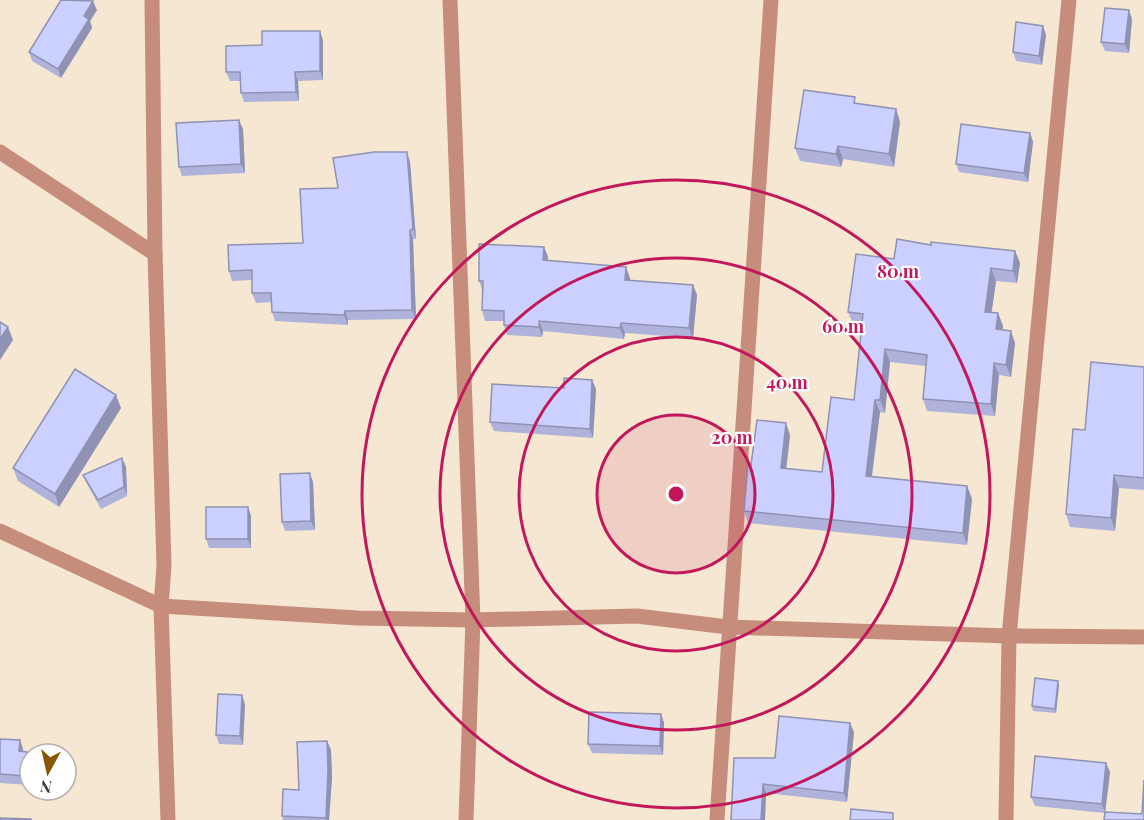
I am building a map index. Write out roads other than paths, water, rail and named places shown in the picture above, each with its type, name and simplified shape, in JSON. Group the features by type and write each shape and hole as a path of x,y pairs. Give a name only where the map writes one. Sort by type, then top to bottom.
{"street":[{"path":"152,0 155,254 164,566 160,606 168,820"},
{"path":"450,0 473,620 465,820"},
{"path":"717,820 771,0"},
{"path":"1006,820 1009,636 1070,0"},
{"path":"0,152 155,254"},
{"path":"0,531 160,606 358,618 473,620 637,616 728,627 1009,636 1144,637"}]}
